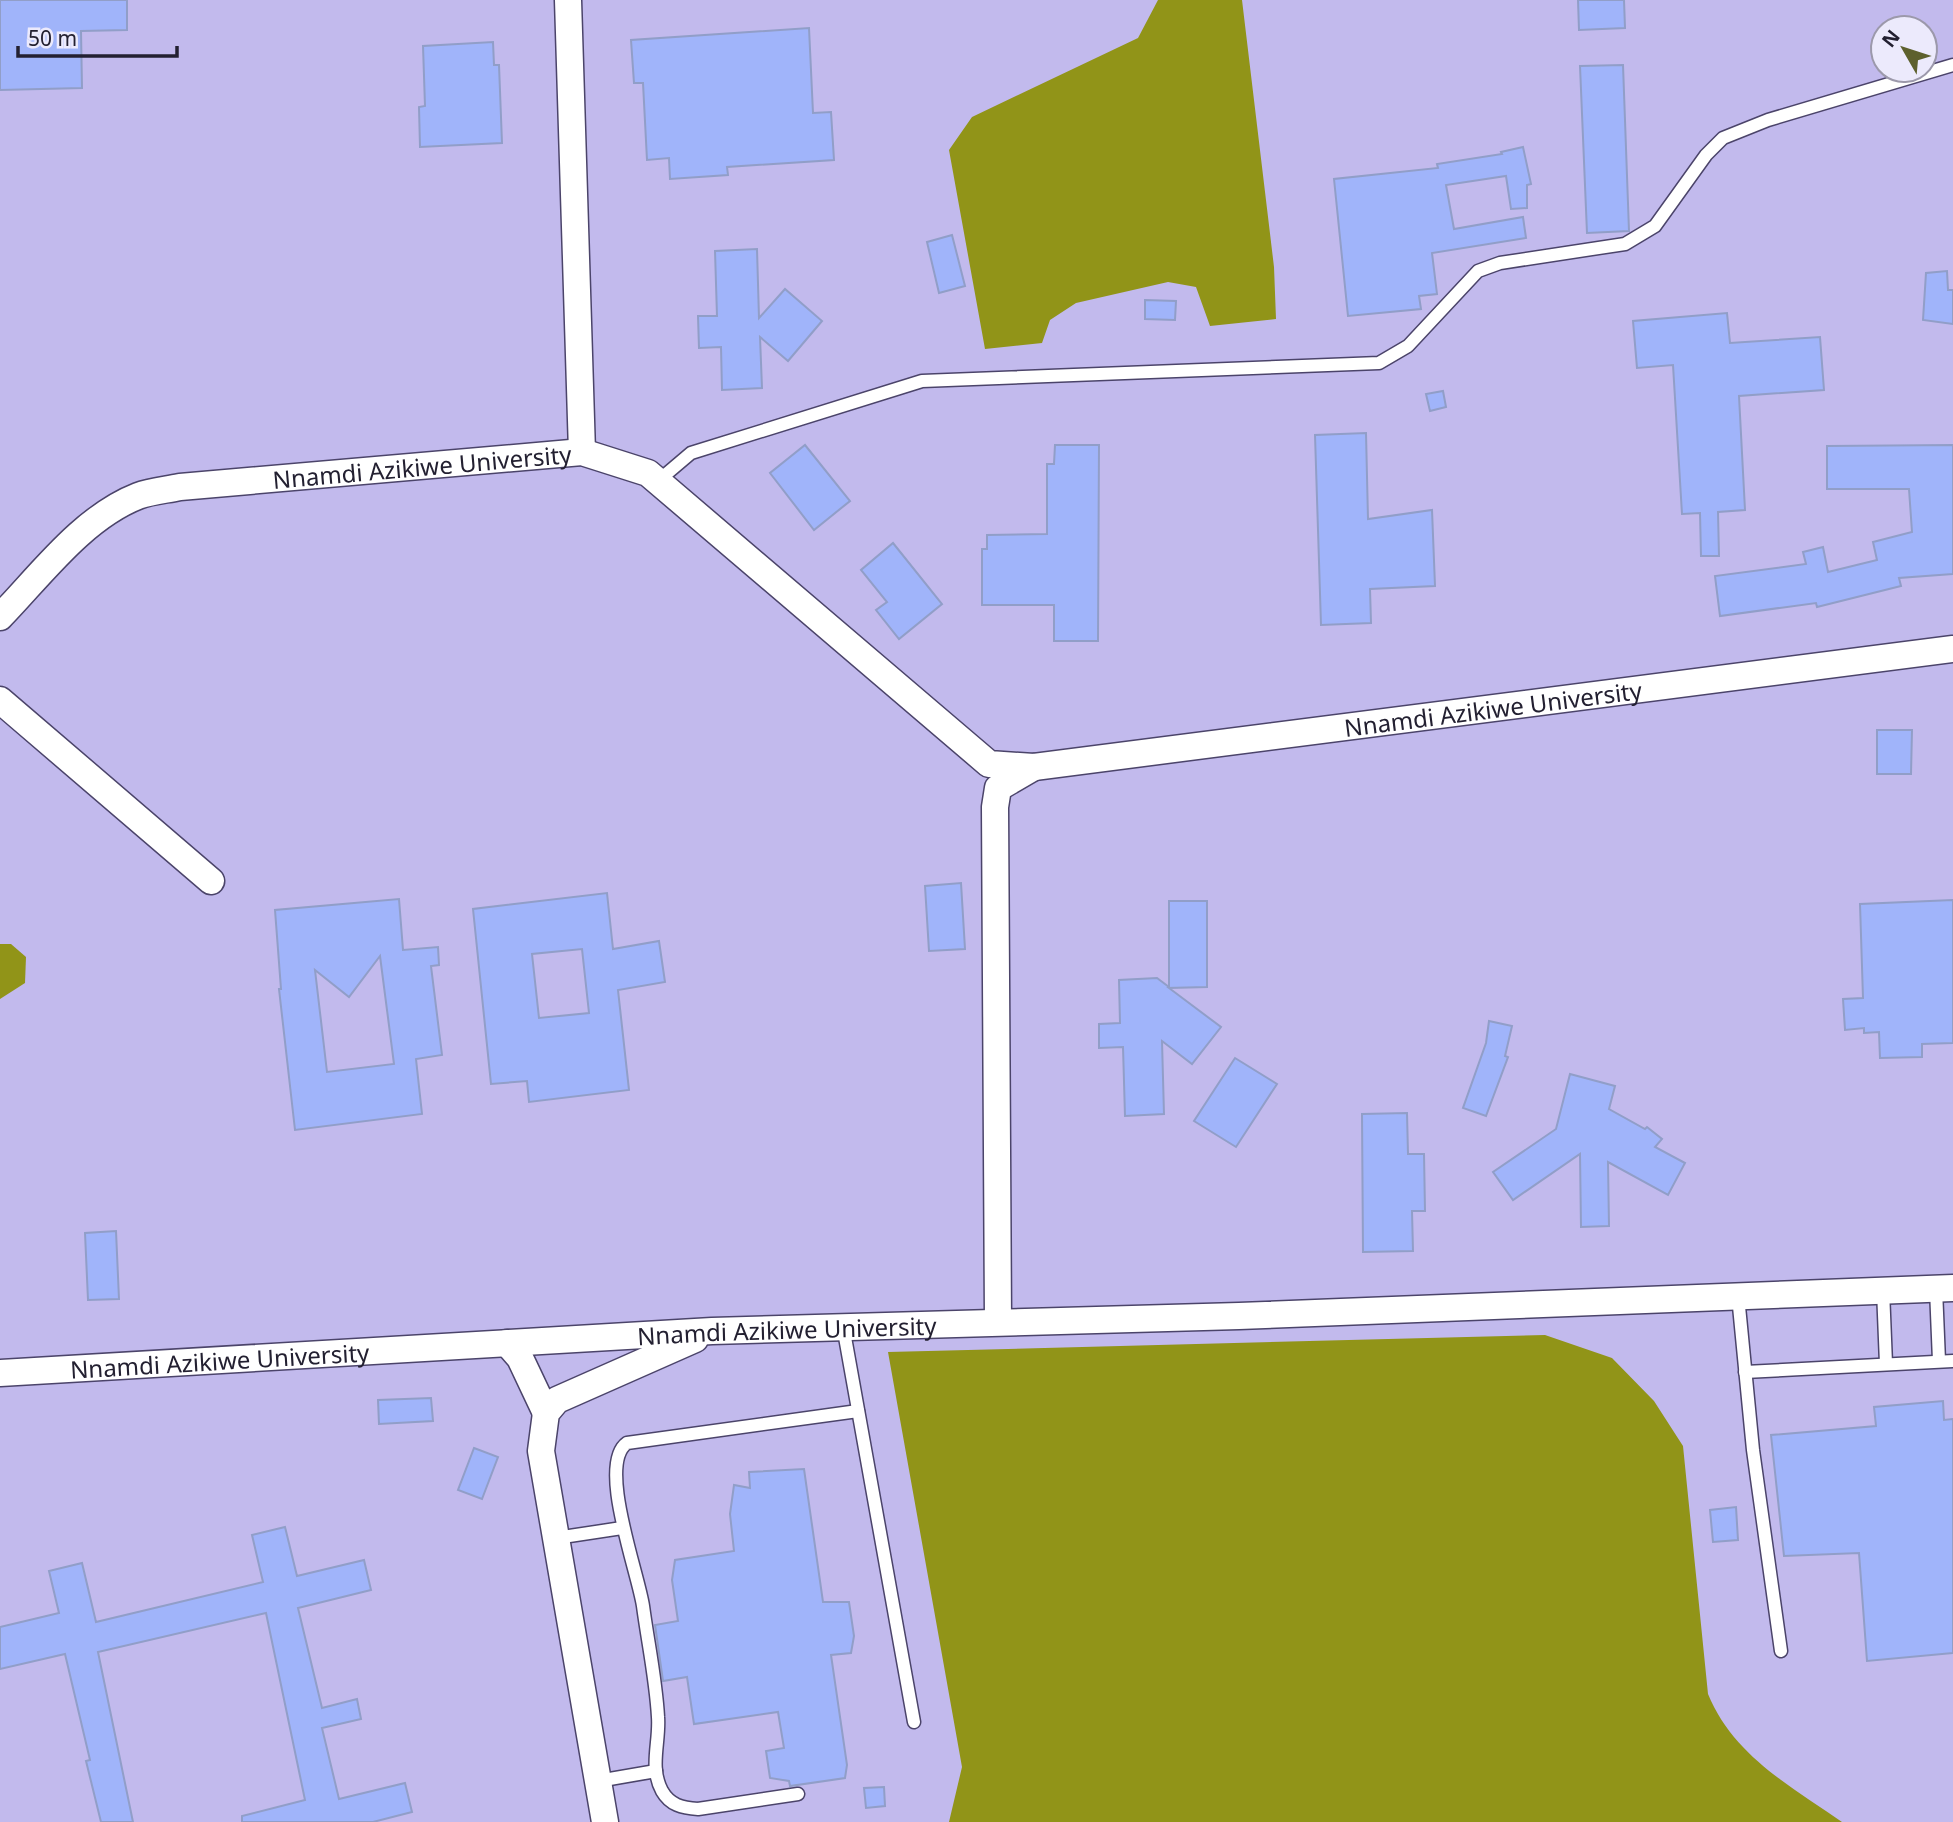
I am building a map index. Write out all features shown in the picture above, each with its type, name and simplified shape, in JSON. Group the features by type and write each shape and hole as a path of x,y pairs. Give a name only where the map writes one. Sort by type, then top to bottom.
{"street":[{"path":"568,0 582,452"},
{"name":"Nnamdi Azikiwe University","path":"0,617 105,514 138,496 180,487 582,452 627,464 648,473 993,776 1034,767 1953,649"},
{"path":"0,700 211,881"},
{"path":"993,776 998,1321"},
{"name":"Nnamdi Azikiwe University","path":"0,1373 712,1331 1238,1316 1945,1289"},
{"path":"605,1822 541,1451 546,1413 557,1400 712,1331"},
{"path":"507,1343 520,1358 546,1413"}],"lane":[{"path":"658,481 691,453 922,381 1379,363 1408,346 1478,271 1500,263 1625,244 1655,226 1706,155 1723,138 1768,120 1953,65"},
{"path":"1939,1361 1945,1289"},
{"path":"1883,1290 1886,1364"},
{"path":"1738,1296 1753,1450 1781,1651"},
{"path":"843,1326 914,1722"},
{"path":"1745,1372 1953,1361"},
{"path":"798,1794 683,1808 671,1802 663,1792 656,1771 658,1718 639,1577 622,1528 615,1462 621,1447 628,1443 858,1411"},
{"path":"556,1538 622,1528"},
{"path":"598,1781 656,1771"}],"shaded area":[{"path":"0,0 1953,0 1953,1822 0,1822"},
{"path":"1158,0 1242,0 1274,267 1276,319 1210,326 1196,287 1168,282 1076,303 1050,320 1042,343 985,349 949,150 972,117 1138,38"},
{"path":"0,944 11,944 26,957 25,983 0,999"},
{"path":"1545,1335 1612,1358 1654,1401 1683,1446 1708,1694 1732,1735 1748,1752 1783,1782 1842,1822 949,1822 962,1767 888,1352"}],"building":[{"path":"0,0 127,0 127,30 81,31 82,88 0,90"},
{"path":"1578,0 1624,0 1625,28 1579,30"},
{"path":"809,28 813,113 831,112 834,160 727,167 728,175 670,179 669,158 647,160 643,83 634,83 631,40"},
{"path":"493,42 494,65 499,65 502,143 420,147 419,107 425,106 423,46"},
{"path":"1623,65 1629,231 1587,233 1580,66"},
{"path":"1523,147 1531,184 1527,185 1527,208 1511,209 1506,176 1446,185 1454,229 1523,217 1526,238 1432,253 1437,294 1419,296 1421,309 1348,316 1334,179 1438,168 1437,164 1502,154 1501,152"},
{"path":"952,235 965,286 939,293 927,242"},
{"path":"757,249 759,318 785,289 822,321 788,361 760,337 762,388 722,390 721,347 699,348 698,316 717,316 715,251"},
{"path":"1947,271 1948,290 1953,290 1953,324 1923,320 1926,273"},
{"path":"1145,300 1176,301 1175,320 1145,319"},
{"path":"1727,313 1730,343 1820,337 1824,390 1739,396 1745,510 1718,512 1719,556 1701,556 1700,513 1682,514 1673,365 1637,368 1633,321"},
{"path":"1443,391 1446,407 1430,411 1426,394"},
{"path":"1366,433 1368,519 1432,510 1435,586 1370,589 1371,623 1321,625 1315,435"},
{"path":"805,445 850,501 814,530 770,473"},
{"path":"1055,445 1099,445 1098,641 1054,641 1054,605 982,605 982,549 987,549 987,535 1047,534 1047,464 1054,464"},
{"path":"1953,445 1953,574 1899,578 1901,586 1817,607 1816,603 1720,616 1715,576 1806,564 1803,552 1823,547 1828,572 1877,560 1873,542 1912,532 1909,489 1827,489 1827,446"},
{"path":"893,543 942,604 899,639 876,610 887,602 861,570"},
{"path":"1877,730 1912,730 1911,774 1877,774"},
{"path":"961,883 965,949 929,951 925,886"},
{"path":"607,893 613,949 659,941 665,982 618,990 629,1090 529,1102 527,1081 491,1084 473,909","holes":["582,949 589,1013 539,1018 532,954"]},
{"path":"399,899 403,950 438,947 439,965 431,966 442,1055 416,1059 422,1114 295,1130 279,989 275,910","holes":["380,956 394,1064 327,1072 315,970 349,997"]},
{"path":"1953,900 1953,1043 1922,1044 1922,1057 1880,1058 1879,1032 1864,1033 1864,1028 1845,1030 1843,999 1863,998 1860,904"},
{"path":"1169,901 1207,901 1207,987 1169,988 1221,1027 1192,1064 1162,1041 1164,1114 1125,1116 1123,1047 1099,1048 1099,1024 1120,1023 1119,980 1157,978 1169,987"},
{"path":"1489,1021 1512,1026 1505,1056 1508,1057 1486,1116 1463,1108 1486,1043"},
{"path":"1235,1058 1277,1084 1236,1147 1194,1121"},
{"path":"1570,1074 1615,1086 1609,1109 1645,1129 1647,1127 1662,1139 1655,1147 1685,1163 1668,1195 1608,1162 1609,1226 1581,1227 1580,1154 1513,1200 1493,1172 1556,1129"},
{"path":"1407,1113 1408,1154 1424,1154 1425,1211 1412,1211 1413,1251 1363,1252 1362,1114"},
{"path":"116,1231 119,1299 88,1300 85,1233"},
{"path":"431,1398 433,1421 379,1424 378,1400"},
{"path":"1943,1401 1944,1420 1953,1419 1953,1653 1867,1661 1859,1553 1784,1556 1771,1435 1876,1426 1874,1407"},
{"path":"474,1448 498,1457 482,1499 458,1490"},
{"path":"804,1469 823,1602 849,1602 854,1636 851,1653 831,1655 847,1765 845,1778 790,1786 789,1781 770,1778 766,1751 784,1748 778,1712 694,1724 687,1677 663,1681 655,1625 678,1621 672,1580 675,1560 734,1551 730,1514 734,1485 750,1488 749,1472"},
{"path":"1736,1507 1738,1540 1713,1542 1710,1510"},
{"path":"285,1527 297,1576 364,1560 371,1590 298,1608 322,1708 357,1699 361,1719 322,1728 339,1799 405,1783 412,1812 373,1822 242,1822 242,1816 305,1800 266,1613 98,1652 133,1822 101,1822 86,1761 90,1760 65,1654 0,1669 0,1627 59,1613 49,1571 82,1563 96,1622 263,1582 252,1535"},
{"path":"884,1787 885,1806 866,1808 864,1788"}]}
